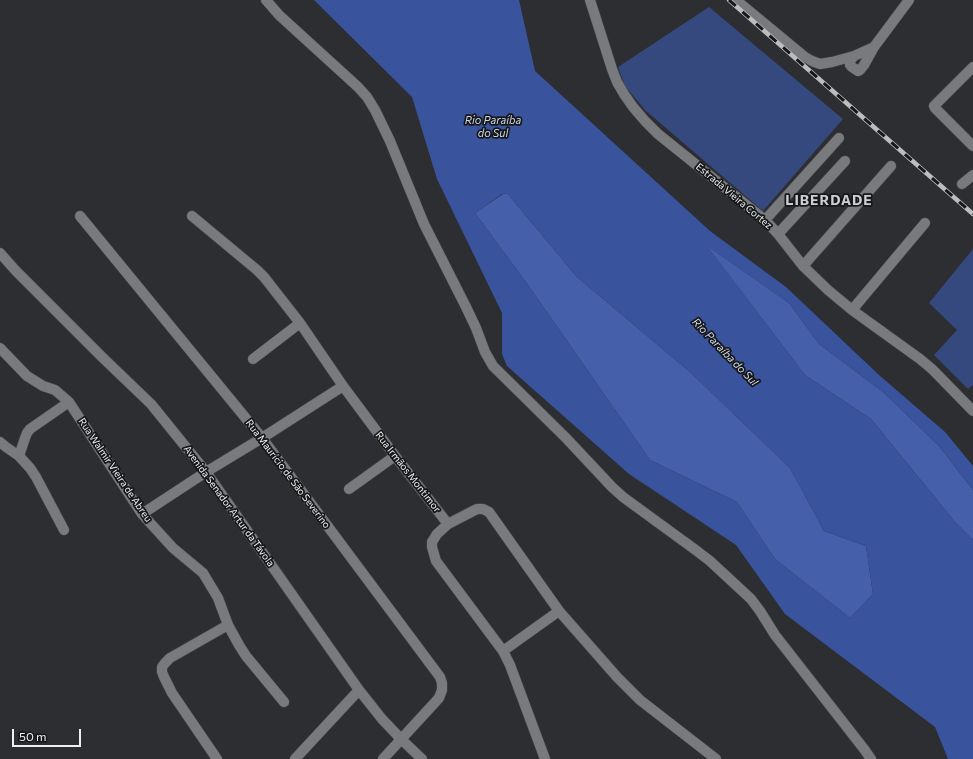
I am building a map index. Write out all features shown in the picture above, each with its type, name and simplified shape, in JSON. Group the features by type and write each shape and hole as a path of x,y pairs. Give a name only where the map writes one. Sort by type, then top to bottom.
{"street":[{"path":"266,0 279,15 358,87 371,104 390,141 424,224 466,306 485,352 494,366 566,438 612,488 710,561 750,599 760,611 775,635 871,759"},
{"name":"Estrada Vieira Cortez","path":"590,0 617,82 633,107 645,121 658,134 765,220 803,266 828,290 852,310 932,369 973,411"},
{"path":"736,0 805,57 820,64 854,56 874,47"},
{"path":"854,56 850,61 850,65 858,71 864,65 874,47 909,0"},
{"path":"972,70 934,106 973,146"},
{"path":"765,220 839,138"},
{"path":"778,234 845,161"},
{"path":"803,266 891,166"},
{"name":"Rua Maurício de São Severino","path":"80,216 262,438 440,677 442,690 439,698 383,759"},
{"name":"Rua Irmãos Montimor","path":"192,216 257,270 268,281 300,323 343,386 448,524"},
{"path":"852,310 925,223"},
{"name":"Avenida Senador Artur da Távola","path":"0,253 16,271 151,404 206,472 359,690 382,719 422,759"},
{"path":"253,359 300,323"},
{"name":"Rua Walmir Vieira de Abreu","path":"0,348 27,376 43,386 55,390 69,402 142,514 173,548 203,573 218,598 228,625 246,656 284,702"},
{"path":"142,514 343,386"},
{"path":"19,456 27,433 30,429 69,402"},
{"path":"0,442 19,456 30,468 64,530"},
{"path":"349,489 395,456"},
{"path":"545,759 510,665 503,651 436,561 432,547 432,542 436,534 448,524 477,509 489,512 559,611 613,673 640,700 716,759"},
{"path":"503,651 559,611"},
{"path":"217,759 172,693 162,672 162,667 170,658 228,625"},
{"path":"295,759 359,690"}],"shaded area":[{"path":"709,7 843,119 763,211 646,111 625,86 618,67"},
{"path":"507,193 577,277 690,372 790,468 824,531 866,546 873,594 850,618 775,559 737,502 650,460 528,285 475,213 503,194"},
{"path":"706,245 789,303 819,344 883,392 939,446 973,490 973,540 955,522 871,419 805,375"},
{"path":"973,249 973,385 968,389 934,355 957,330 929,303"}],"water":[{"name":"Rio Paraíba do Sul","path":"314,0 519,0 535,71 710,231 786,287 879,375 945,432 973,466 973,490 939,446 883,392 819,344 789,303 707,246 805,375 871,419 955,522 973,540 973,759 948,759 935,727 785,614 736,545 629,474 507,366 502,354 502,313 437,179 412,97","holes":["507,193 577,277 690,372 790,468 824,531 866,546 873,594 850,618 775,559 737,502 650,460 528,285 475,213 502,194"]}],"railway":[{"path":"729,0 973,214"}],"district":[{"name":"LIBERDADE","path":"829,200"}]}
